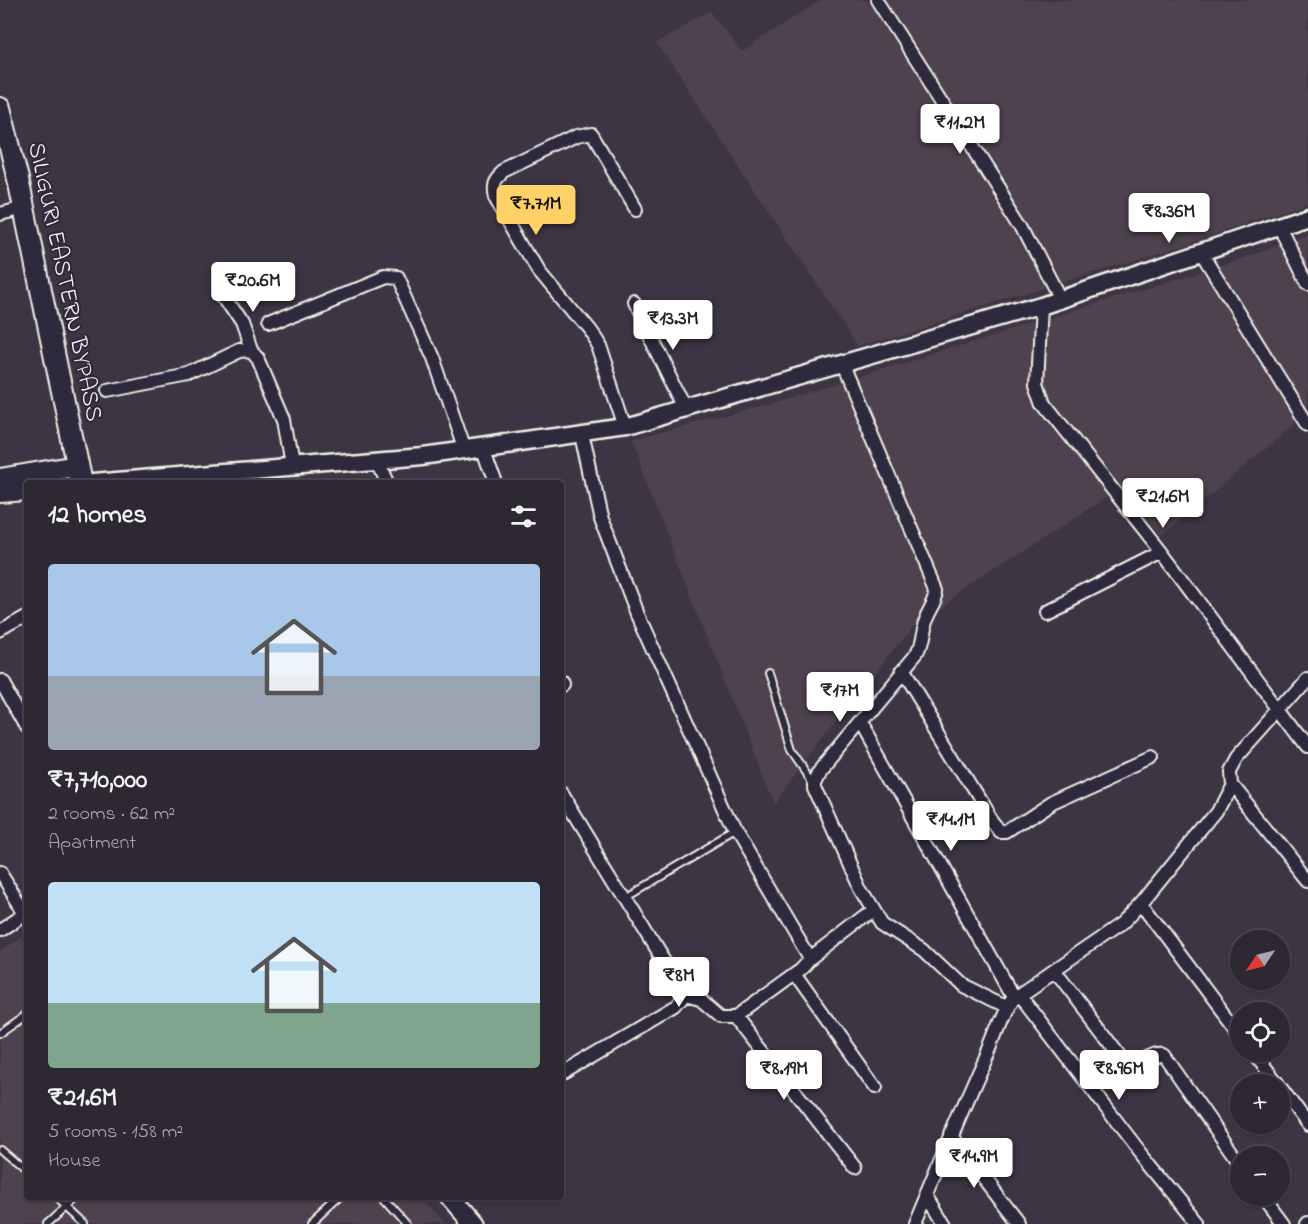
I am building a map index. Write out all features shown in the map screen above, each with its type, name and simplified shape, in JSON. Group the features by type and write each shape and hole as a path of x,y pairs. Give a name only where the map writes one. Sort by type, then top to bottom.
{"main road":[{"name":"SILIGURI EASTERN BYPASS","path":"0,108 24,208 79,475 0,479"},
{"path":"0,492 24,489"},
{"path":"453,1200 473,1224"}],"street":[{"path":"878,0 1022,225 1060,299"},
{"path":"625,427 597,345 587,328 538,270 496,196 494,187 496,179 504,172 576,137 591,134 635,209"},
{"path":"0,214 24,208"},
{"path":"127,480 484,449 625,427 687,411 1041,306 1308,216"},
{"path":"1279,225 1308,284"},
{"path":"1201,252 1308,425"},
{"path":"267,324 383,277 396,278 432,358 464,451"},
{"path":"222,294 242,324 251,350 258,358 284,419 292,466"},
{"path":"634,304 687,411"},
{"path":"1041,306 1036,383 1044,403 1162,552 1308,747"},
{"path":"107,391 189,375 239,351 251,350"},
{"path":"842,365 937,589 936,598 923,622 919,649 820,770 815,783 872,911 882,923 924,950 962,984 1013,999"},
{"path":"582,435 600,517 637,612 735,831 810,959"},
{"path":"484,449 495,480"},
{"path":"376,460 386,480"},
{"path":"1045,611 1162,552"},
{"path":"0,633 24,620"},
{"path":"901,671 1001,832 1007,832 1051,803 1153,757"},
{"path":"915,1224 951,1136 1013,999 1121,924 1141,903 1216,811 1230,784 1229,772 1236,759 1308,678"},
{"path":"0,680 24,723"},
{"path":"860,723 1013,999 1199,1224"},
{"path":"1230,784 1308,881"},
{"path":"564,798 686,995 701,999 721,1016 736,1016 794,974 872,911"},
{"path":"0,873 24,910"},
{"path":"1141,903 1230,1022"},
{"path":"0,930 24,914"},
{"path":"1054,970 1125,1063 1135,1065 1156,1055 1164,1055 1230,1150"},
{"path":"794,974 875,1088"},
{"path":"564,1073 676,1007 686,995"},
{"path":"736,1016 855,1168"},
{"path":"1261,1062 1270,1074"},
{"path":"1290,1101 1308,1125"},
{"path":"951,1136 1019,1224"},
{"path":"927,1196 945,1224"},
{"path":"1270,1206 1284,1224"}],"lane":[{"path":"768,673 792,750 815,783"},
{"path":"625,897 735,831"},
{"path":"0,1033 24,1016"},
{"path":"0,1150 24,1170"},
{"path":"60,1200 86,1224"},
{"path":"48,1224 75,1200"},
{"path":"312,1224 338,1200"},
{"path":"387,1200 408,1224"}],"shaded area":[{"path":"821,0 866,0 873,8 886,0 1308,0 1308,202 1193,242 858,346 657,43 712,12 742,51"},
{"path":"1308,233 1308,409 1302,418 1163,535 1118,490 913,624 773,803 631,441 771,404 1251,256"},
{"path":"24,934 24,1200 424,1200 445,1224 0,1224 0,952"}]}
